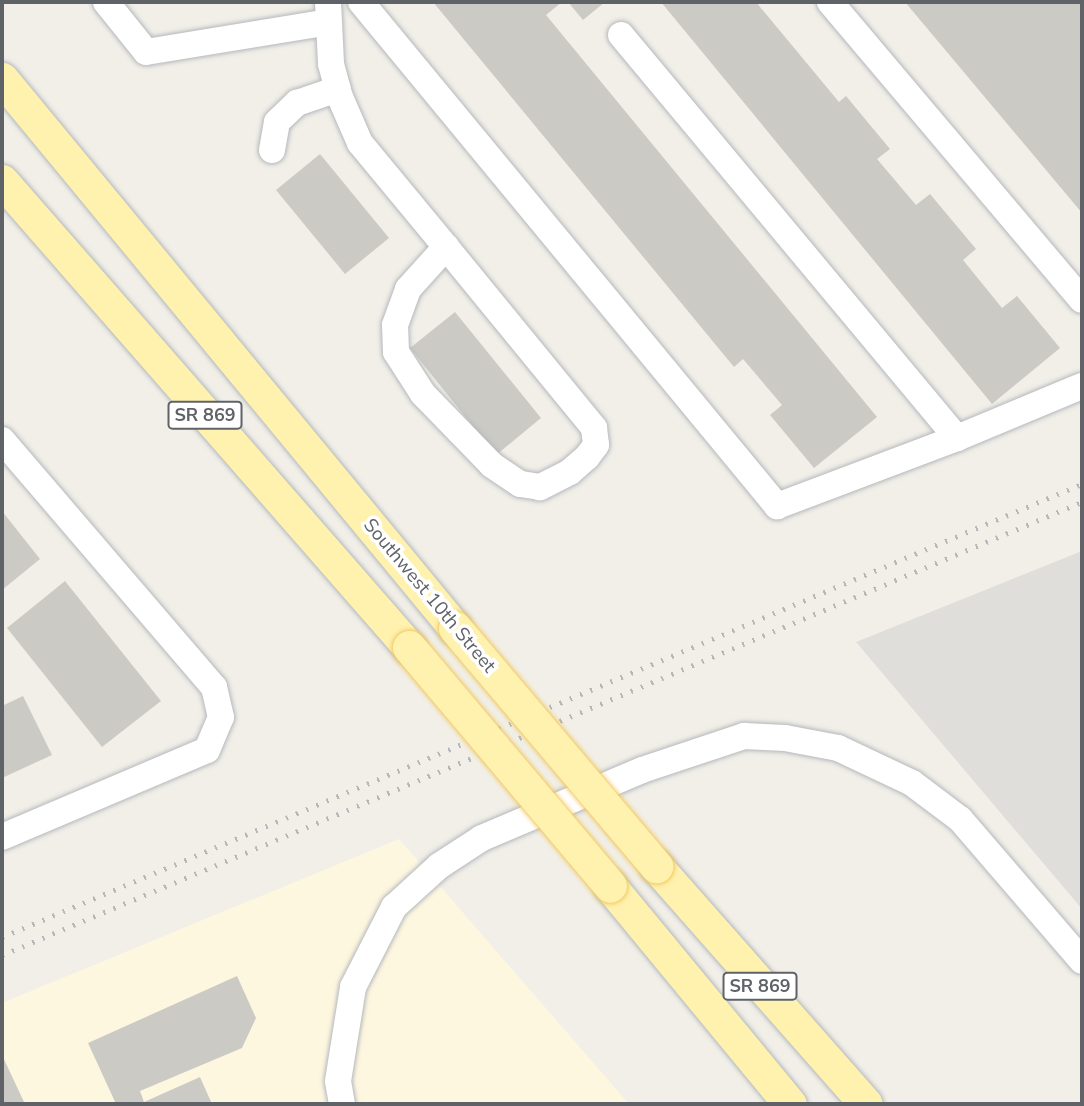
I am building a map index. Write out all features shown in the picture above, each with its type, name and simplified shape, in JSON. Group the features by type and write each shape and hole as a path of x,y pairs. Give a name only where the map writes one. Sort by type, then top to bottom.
{"main road":[{"name":"Southwest 10th Street","path":"2,79 455,628 656,866 866,1104"},
{"name":"SR 869","path":"2,181 410,647 790,1104"}],"street":[{"path":"106,2 146,52 329,12 331,64 360,143 446,247 594,428 596,445 587,457 570,472 540,487 520,484 492,465 451,426 423,394 396,352 395,325 408,289 446,247"},
{"path":"361,2 777,506 957,438 1082,386"},
{"path":"830,2 1082,300"},
{"path":"621,35 957,438"},
{"path":"272,150 277,122 297,103 338,89"},
{"path":"2,440 214,687 222,717 207,750 2,837"},
{"path":"342,1104 338,1081 353,987 394,907 439,866 482,838 642,770 744,736 785,738 838,748 912,783 960,819 1082,961"}],"shaded area":[{"path":"1082,551 1082,909 856,642"},
{"path":"399,839 629,1104 2,1104 2,1003"}],"building":[{"path":"433,2 562,2 546,15 877,417 814,468 770,415 782,405 743,359 734,367"},
{"path":"568,2 605,2 583,20"},
{"path":"661,2 756,2 839,102 846,96 890,149 877,159 916,205 930,194 976,249 963,260 1002,308 1017,296 1060,348 992,404"},
{"path":"905,2 1082,2 1082,213"},
{"path":"320,154 389,238 345,274 276,190"},
{"path":"455,312 541,418 496,455 410,348"},
{"path":"2,511 40,559 2,590"},
{"path":"65,581 161,701 102,747 7,628"},
{"path":"23,696 52,755 2,778 2,706"},
{"path":"237,976 256,1018 242,1048 140,1091 144,1102 200,1077 212,1104 116,1104 88,1043"},
{"path":"2,1055 25,1104 2,1104"}],"railway":[{"path":"2,937 1082,484"},
{"path":"2,955 1082,502"}]}
